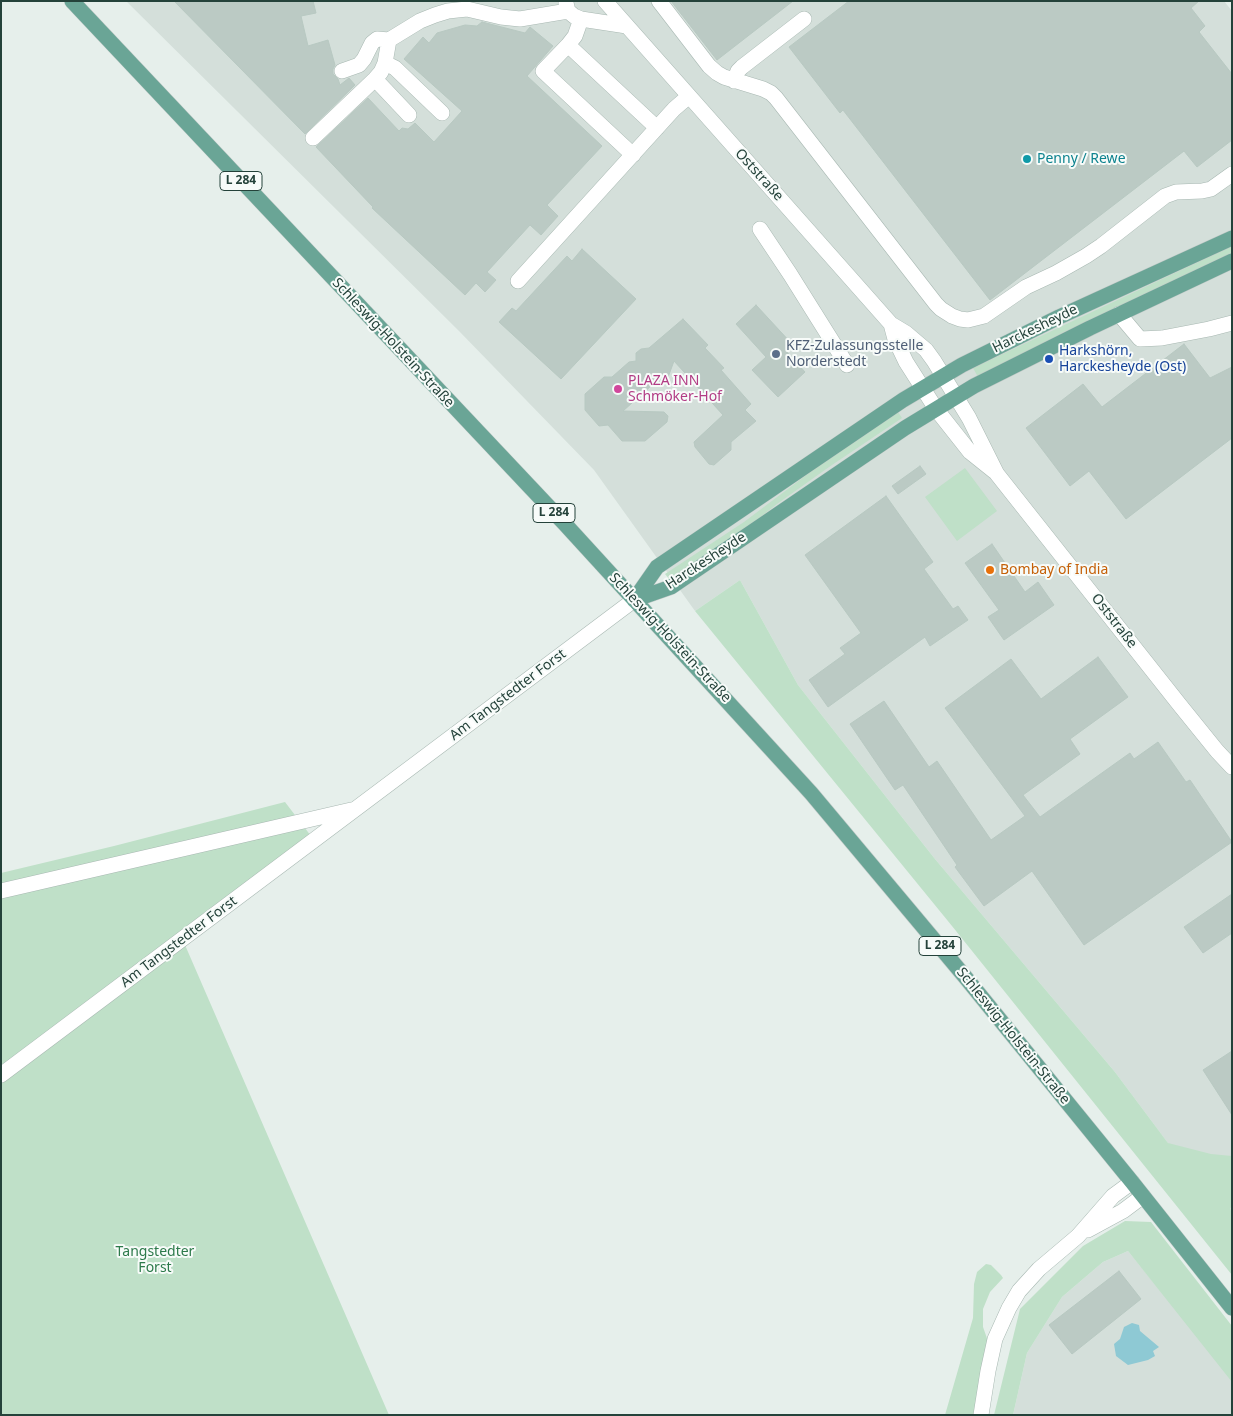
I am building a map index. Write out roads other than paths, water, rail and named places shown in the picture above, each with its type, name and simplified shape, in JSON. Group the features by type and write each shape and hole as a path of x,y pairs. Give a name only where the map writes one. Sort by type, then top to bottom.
{"main road":[{"name":"Schleswig-Holstein-Straße","path":"72,1 564,523 742,715 811,793 966,978 1232,1308"},
{"name":"Harckesheyde","path":"634,600 656,567 903,400 962,365 1059,317 1232,238"},
{"name":"Harckesheyde","path":"634,600 671,587 905,428 974,386 1119,314 1232,262"}],"street":[{"name":"Oststraße","path":"605,1 891,324 906,332 926,350 983,443 997,474"},
{"path":"659,1 716,73 734,81 763,89 776,98 936,304 952,316 960,319 968,320 984,316 1026,287 1086,256 1165,196 1176,192 1211,189 1232,174"},
{"path":"342,71 359,65 372,43 377,39 389,40 420,21 448,11 467,9 501,17 520,19 567,6 574,16 582,19 627,26"},
{"path":"582,19 575,36 544,71 633,155"},
{"path":"734,81 738,71 804,20"},
{"path":"313,138 381,72 389,40"},
{"path":"568,45 657,128"},
{"path":"385,62 395,68 442,113"},
{"path":"375,79 409,115"},
{"path":"518,281 657,128 689,96"},
{"path":"760,229 847,365"},
{"path":"1119,314 1140,339 1162,338 1209,329 1232,322"},
{"name":"Oststraße","path":"891,324 895,339 906,362 936,409 970,452 997,474 1179,704 1232,767"},
{"name":"Am Tangstedter Forst","path":"1,1075 358,809 634,600"},
{"name":"Am Tangstedter Forst","path":"1,891 358,809"},
{"path":"981,1415 994,1339 1019,1291 1039,1269 1078,1236 1113,1196 1132,1182"},
{"path":"1078,1236 1124,1210 1143,1196"}],"water":[{"path":"1132,1323 1139,1325 1140,1331 1159,1347 1153,1351 1155,1356 1148,1360 1128,1365 1116,1356 1114,1344 1120,1339 1124,1327"}],"place":[{"name":"Penny / Rewe","path":"1027,159"},
{"name":"KFZ-Zulassungsstelle Norderstedt","path":"776,354"},
{"name":"Harkshörn, Harckesheyde (Ost)","path":"1049,359"},
{"name":"PLAZA INN Schmöker-Hof","path":"618,389"},
{"name":"Bombay of India","path":"990,570"}],"park label":[{"name":"Tangstedter Forst","path":"155,1260"}]}
